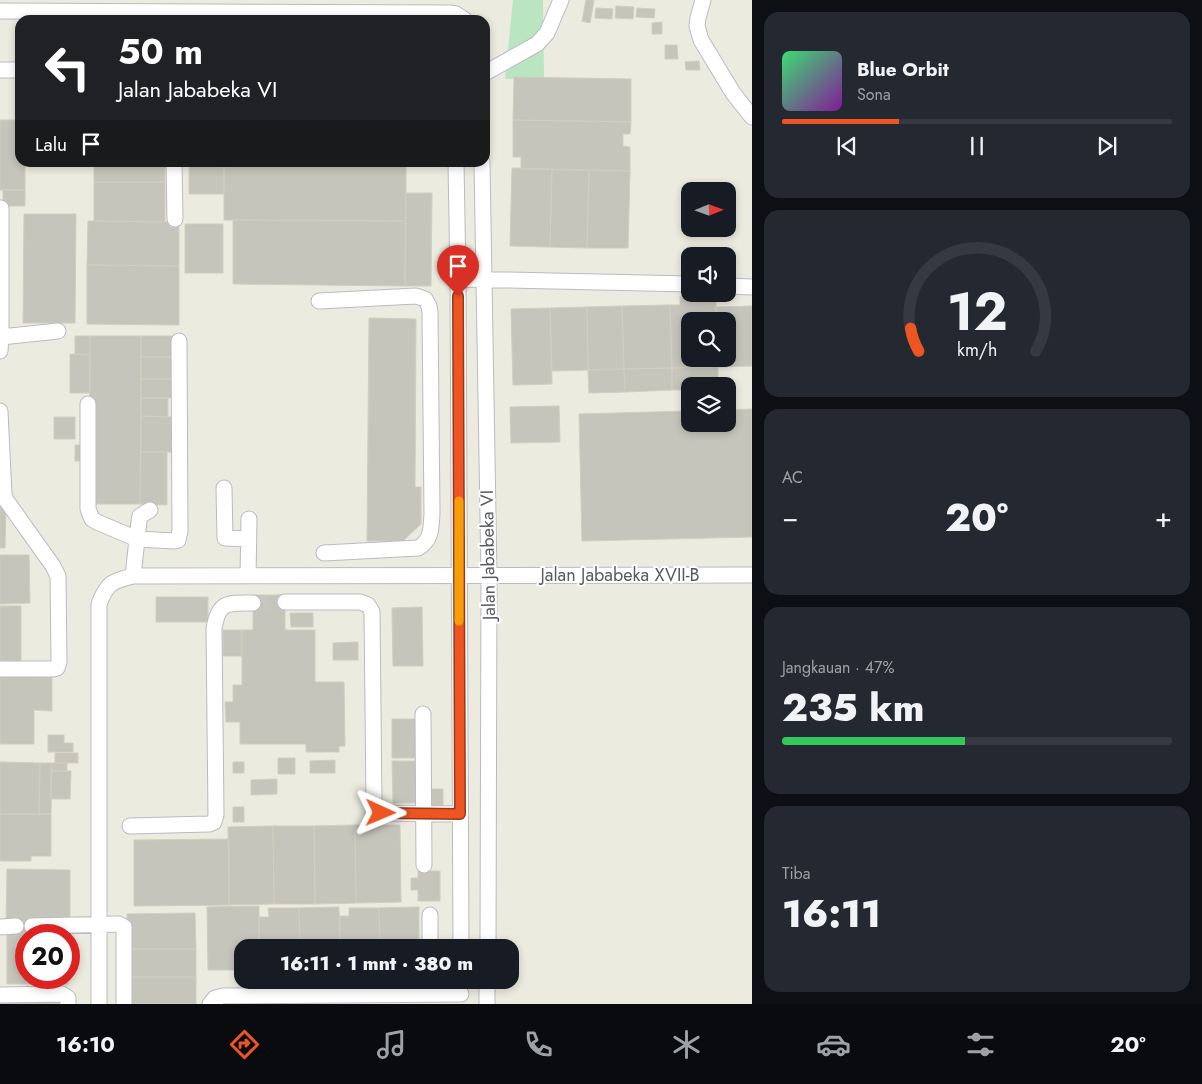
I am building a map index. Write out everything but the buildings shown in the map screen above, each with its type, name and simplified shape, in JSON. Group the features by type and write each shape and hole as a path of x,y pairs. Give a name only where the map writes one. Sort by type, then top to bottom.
{"street":[{"path":"490,70 537,44 547,33 561,0"},
{"path":"703,0 697,26 701,40 733,93 752,117"},
{"path":"0,11 20,6 398,6 458,15"},
{"path":"0,70 15,70"},
{"path":"174,167 175,219"},
{"name":"Jalan Jababeka VI","path":"456,167 461,939"},
{"name":"Jalan Jababeka VI","path":"482,167 489,576 488,939"},
{"path":"1,208 1,344 58,331"},
{"path":"458,280 681,284"},
{"path":"736,286 752,287"},
{"path":"319,300 416,296 425,299 430,306 432,513 431,532 428,540 418,548 324,552"},
{"path":"430,312 458,312"},
{"path":"88,404 89,514 92,519 101,525 137,539 175,541 179,538 179,341"},
{"path":"0,412 4,495 58,576 59,662 58,666 54,669 0,669"},
{"path":"224,488 225,545 248,538"},
{"path":"134,576 140,516 150,510"},
{"path":"432,513 459,513"},
{"path":"248,519 248,576"},
{"name":"Jalan Jababeka XVII-B","path":"98,1004 99,604 104,591 110,584 117,580 134,576 752,575"},
{"path":"285,602 360,602 368,605 372,612 374,804 376,810 381,813 460,814"},
{"path":"130,826 209,824 214,822 216,815 215,620 221,607 229,603 253,603"},
{"path":"423,714 424,866"},
{"path":"430,914 430,939"},
{"path":"80,925 119,924 124,927 124,1004"},
{"path":"0,927 15,926"},
{"path":"487,989 487,1004"},
{"path":"210,1004 215,998 223,996 461,993"},
{"path":"0,995 62,994 68,998 68,1004"}],"green space":[{"path":"513,0 543,0 544,78 505,79"}],"tunnel":[{"path":"253,603 285,602"}],"slow traffic":[{"path":"459,501 459,621"}],"route":[{"path":"381,813 460,814 458,296"}]}
